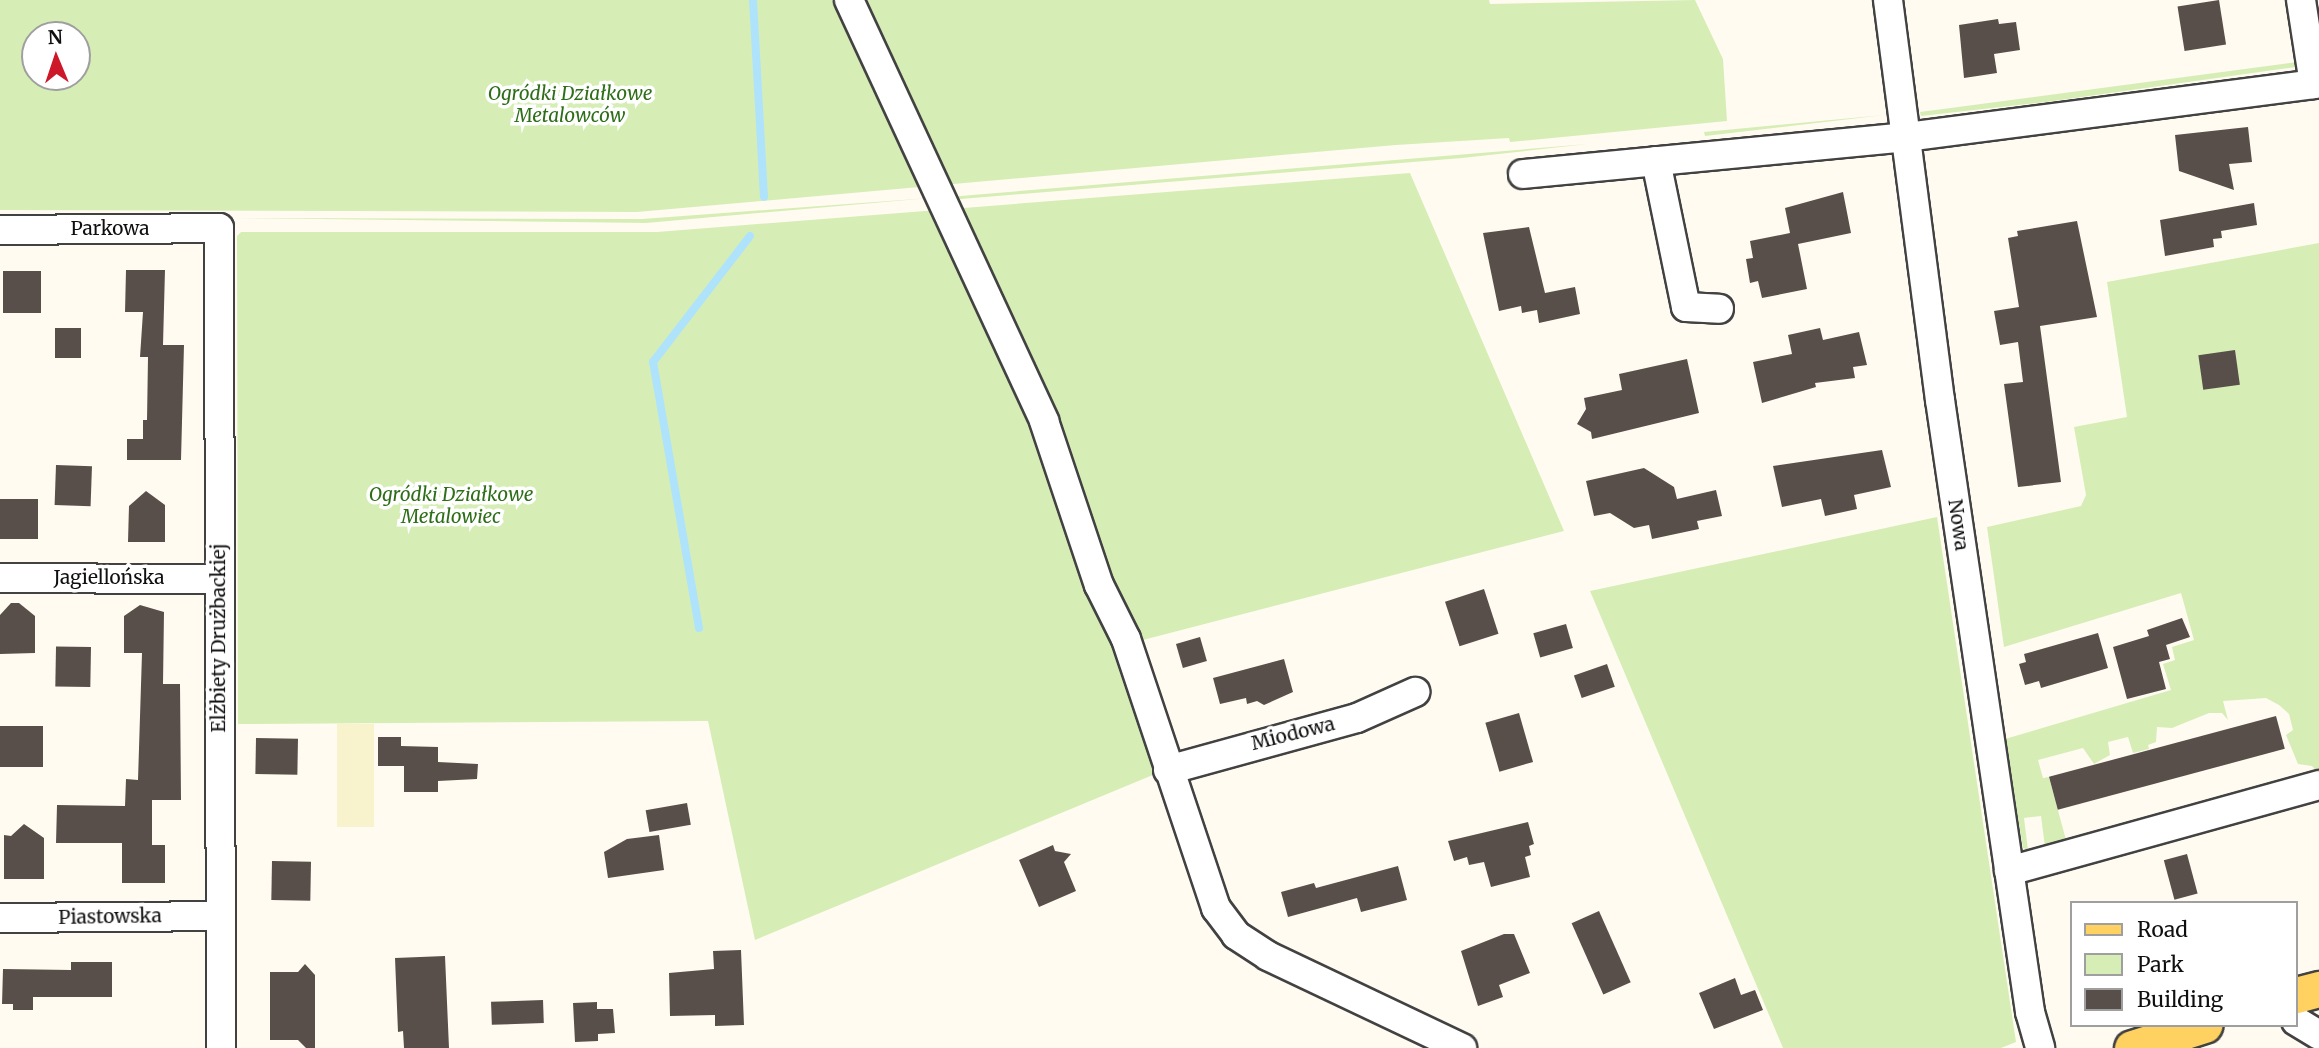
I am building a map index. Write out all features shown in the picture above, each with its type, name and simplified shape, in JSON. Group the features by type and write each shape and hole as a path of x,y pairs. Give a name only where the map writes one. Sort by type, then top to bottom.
{"main road":[{"path":"2298,994 2319,989"},
{"path":"2132,1048 2198,1027"}],"street":[{"path":"849,0 1044,421 1077,526 1107,606 1126,639 1204,884 1236,935 1268,956 1462,1048"},
{"name":"Nowa","path":"1888,0 2009,871 2040,1048"},
{"path":"1523,174 1906,137 2314,84 2301,0"},
{"path":"1656,161 1686,307 1719,309"},
{"name":"Parkowa","path":"0,230 219,228"},
{"name":"Elżbiety Drużbackiej","path":"219,228 221,1048"},
{"name":"Jagiellońska","path":"0,578 219,579"},
{"name":"Miodowa","path":"1168,770 1357,718 1415,692"},
{"path":"2009,871 2319,785"},
{"name":"Piastowska","path":"0,918 221,916"},
{"path":"2298,1022 2319,1035"}],"shaded area":[{"path":"337,724 374,724 374,827 337,827"}],"green space":[{"name":"Ogródki Działkowe Metalowców","path":"0,0 1489,0 1490,4 1695,0 1723,59 1727,121 1510,142 1509,138 1396,145 637,212 0,210"},
{"path":"2298,62 2296,67 2046,102 1921,116 1920,112"},
{"path":"1884,115 1705,136 1704,132"},
{"path":"1588,144 1462,158 949,200 948,197"},
{"name":"Ogródki Działkowe Metalowiec","path":"1410,173 1564,531 1139,641 1160,772 755,940 708,721 238,724 237,236 241,232 657,232"},
{"path":"930,198 646,223 235,218 642,219"},
{"path":"2319,243 2319,774 2312,766 2298,764 2286,735 2293,730 2289,714 2279,705 2266,698 2223,701 2228,720 2222,713 2209,713 2172,728 2157,727 2156,742 2148,745 2149,749 2133,753 2128,737 2108,742 2110,755 2094,764 2083,748 2038,760 2043,778 2049,777 2066,840 2045,847 2041,816 2024,818 2028,850 2023,848 2005,739 2171,690 2163,664 2175,660 2172,647 2194,640 2181,593 2004,647 1987,527 2081,506 2086,495 2074,427 2127,417 2107,282"},
{"path":"1937,517 2016,1042 2001,1048 1783,1048 1590,591"}],"building":[{"path":"2219,0 2226,44 2185,51 2178,7"},
{"path":"1998,19 1999,24 2016,22 2020,50 1994,54 1997,73 1964,78 1959,25"},
{"path":"2248,127 2252,162 2229,164 2234,190 2179,171 2175,135"},
{"path":"1843,192 1851,233 1798,244 1807,289 1762,298 1758,281 1750,283 1746,259 1753,258 1750,241 1790,233 1785,208"},
{"path":"2254,203 2257,225 2221,231 2222,238 2213,239 2214,247 2165,256 2160,220"},
{"path":"2077,221 2097,317 2040,326 2061,482 2018,487 2004,384 2023,382 2018,342 2000,345 1994,311 2019,307 2008,238 2018,236 2017,231"},
{"path":"1529,227 1545,293 1575,287 1580,314 1539,323 1537,310 1522,313 1521,306 1499,311 1483,233"},
{"path":"126,270 165,270 163,345 184,345 181,460 127,460 127,439 143,439 143,420 147,420 148,357 140,357 143,312 125,312"},
{"path":"3,271 41,271 41,313 3,313"},
{"path":"55,328 81,328 81,358 55,358"},
{"path":"1820,328 1823,340 1859,332 1867,365 1853,367 1855,378 1815,383 1816,387 1762,403 1753,362 1792,354 1788,335"},
{"path":"2235,350 2240,385 2203,390 2198,355"},
{"path":"1687,359 1699,413 1592,439 1591,432 1577,424 1586,409 1584,398 1622,390 1619,374"},
{"path":"1882,450 1891,487 1854,495 1857,509 1825,516 1821,499 1782,507 1773,466"},
{"path":"56,465 92,466 91,506 55,505"},
{"path":"1644,468 1674,487 1677,499 1716,490 1722,516 1697,521 1699,529 1652,539 1649,525 1634,528 1610,513 1594,516 1586,481"},
{"path":"146,491 165,505 165,542 128,542 129,506"},
{"path":"0,499 38,499 38,539 0,539"},
{"path":"1484,589 1499,634 1460,646 1445,602"},
{"path":"11,603 19,603 35,616 35,653 0,654 0,615"},
{"path":"140,605 164,612 163,684 180,684 181,800 152,800 152,845 165,845 165,883 122,883 122,843 56,843 57,805 125,806 126,779 138,780 142,653 124,653 124,616"},
{"path":"2182,618 2190,637 2166,645 2170,659 2159,662 2166,689 2127,699 2113,647 2149,636 2147,630"},
{"path":"1566,624 1573,648 1540,657 1533,633"},
{"path":"2098,633 2108,668 2041,688 2039,681 2025,685 2019,664 2026,662 2024,654"},
{"path":"1200,637 1207,661 1183,668 1176,644"},
{"path":"56,646 91,647 90,687 55,686"},
{"path":"1284,659 1293,692 1264,705 1257,701 1247,704 1246,698 1220,704 1213,678"},
{"path":"1607,664 1615,687 1582,698 1574,675"},
{"path":"1519,713 1533,762 1499,772 1485,723"},
{"path":"2276,716 2285,749 2058,810 2049,777"},
{"path":"0,726 43,726 43,767 0,767"},
{"path":"378,737 401,737 401,746 438,747 438,762 478,764 477,779 438,781 438,792 404,792 404,766 378,766"},
{"path":"256,738 298,739 297,775 255,774"},
{"path":"687,803 691,825 649,832 646,810"},
{"path":"1528,822 1534,844 1529,846 1531,855 1525,857 1530,877 1491,887 1484,862 1469,865 1467,857 1454,861 1448,841"},
{"path":"24,824 44,838 44,879 4,879 4,835 11,836"},
{"path":"659,835 664,870 608,878 604,852 627,839"},
{"path":"1053,845 1055,851 1071,854 1064,862 1076,891 1039,907 1019,860"},
{"path":"2187,854 2198,894 2174,900 2164,860"},
{"path":"272,861 311,862 310,901 271,900"},
{"path":"1398,866 1407,900 1361,912 1357,898 1288,917 1281,892 1314,883 1316,888"},
{"path":"1599,911 1631,982 1603,994 1572,923"},
{"path":"1504,934 1514,934 1530,973 1499,985 1503,997 1478,1006 1461,951"},
{"path":"741,950 744,1025 715,1026 715,1015 670,1016 669,973 714,969 713,951"},
{"path":"445,956 449,1048 404,1048 403,1031 398,1032 395,958"},
{"path":"71,962 112,962 112,997 33,997 33,1010 13,1010 13,1004 2,1004 3,969 71,970"},
{"path":"305,964 315,975 315,1048 306,1048 298,1040 270,1040 270,972 298,972"},
{"path":"1735,978 1741,995 1755,990 1763,1010 1714,1029 1699,993"},
{"path":"543,1000 544,1023 492,1025 491,1002"},
{"path":"597,1002 597,1009 613,1009 615,1033 598,1034 598,1041 575,1042 573,1003"}],"waterway":[{"path":"753,0 764,197"},
{"path":"699,628 653,362 750,236"}]}
